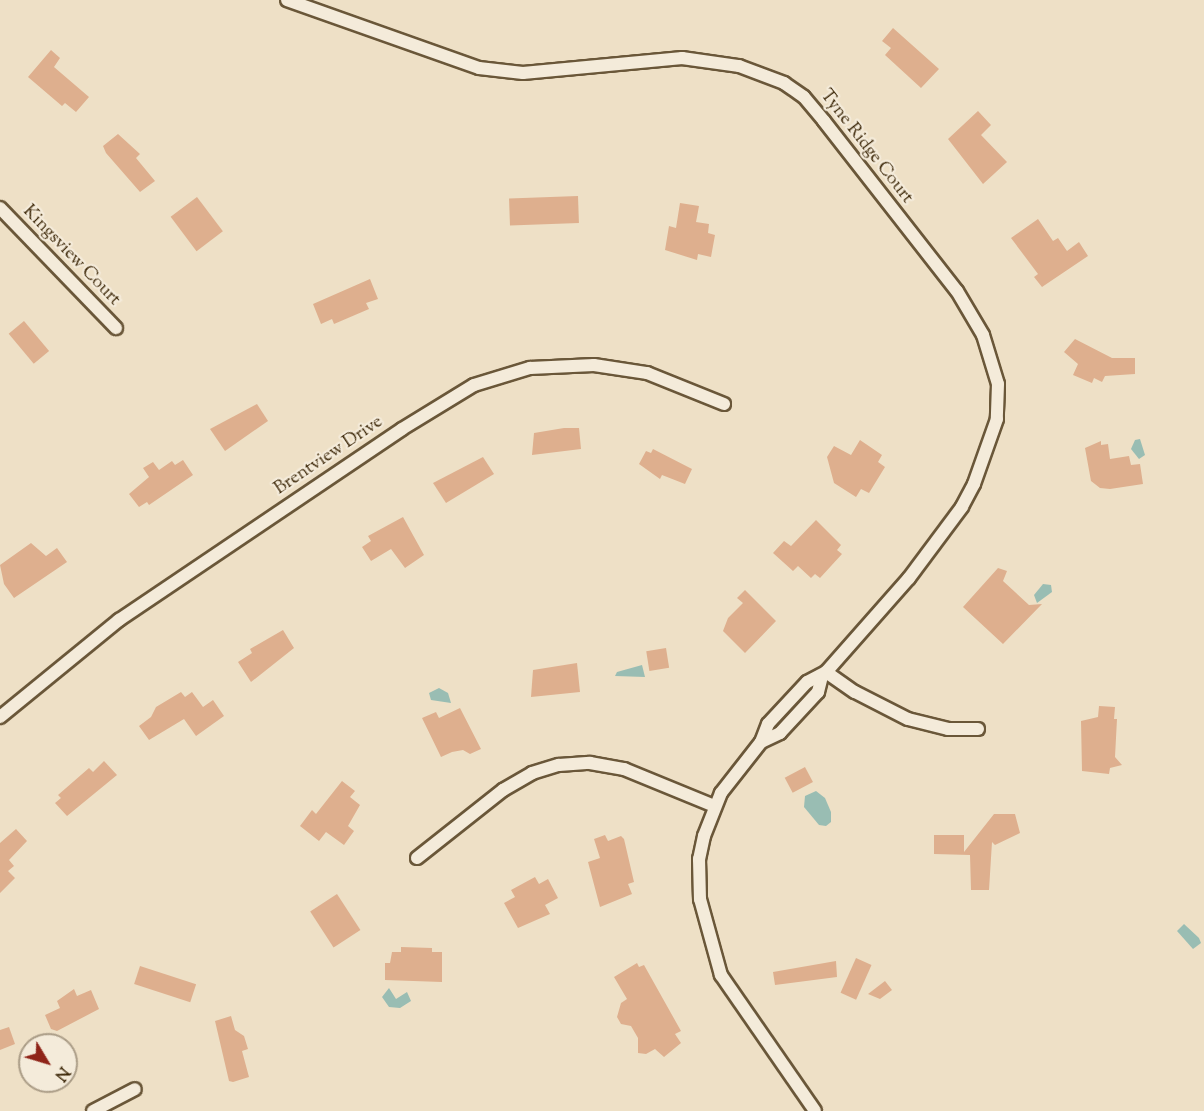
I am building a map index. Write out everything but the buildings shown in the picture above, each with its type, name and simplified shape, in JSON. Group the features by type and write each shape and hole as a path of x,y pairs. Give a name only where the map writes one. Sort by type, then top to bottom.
{"street":[{"name":"Tyne Ridge Court","path":"287,0 459,63 500,72 549,71 662,58 740,66 795,90 824,121 970,310 994,361 999,400 989,444 962,507 909,578 824,674 818,692 780,733 761,742 714,806"},
{"name":"Kingsview Court","path":"0,208 116,328"},
{"name":"Brentview Drive","path":"0,717 119,620 402,429 474,385 531,368 594,365 647,373 724,404"},
{"path":"824,674 908,719 948,729 978,729"},
{"path":"417,858 502,790 532,773 559,765 590,763 624,769 714,806 704,836 699,877 702,908 716,963 736,1002 815,1111"},
{"path":"93,1111 135,1089"}],"water":[{"path":"1140,439 1145,455 1139,459 1131,449 1135,440"},
{"path":"1043,584 1051,585 1052,592 1037,603 1034,595"},
{"path":"642,665 645,677 615,676 617,672"},
{"path":"439,688 448,693 451,703 431,700 429,693"},
{"path":"816,791 825,798 831,812 831,822 826,826 819,825 804,807 805,796"},
{"path":"1184,924 1199,938 1201,943 1193,949 1177,931"},
{"path":"389,988 396,999 407,992 411,1001 400,1008 389,1007 382,997"}]}
